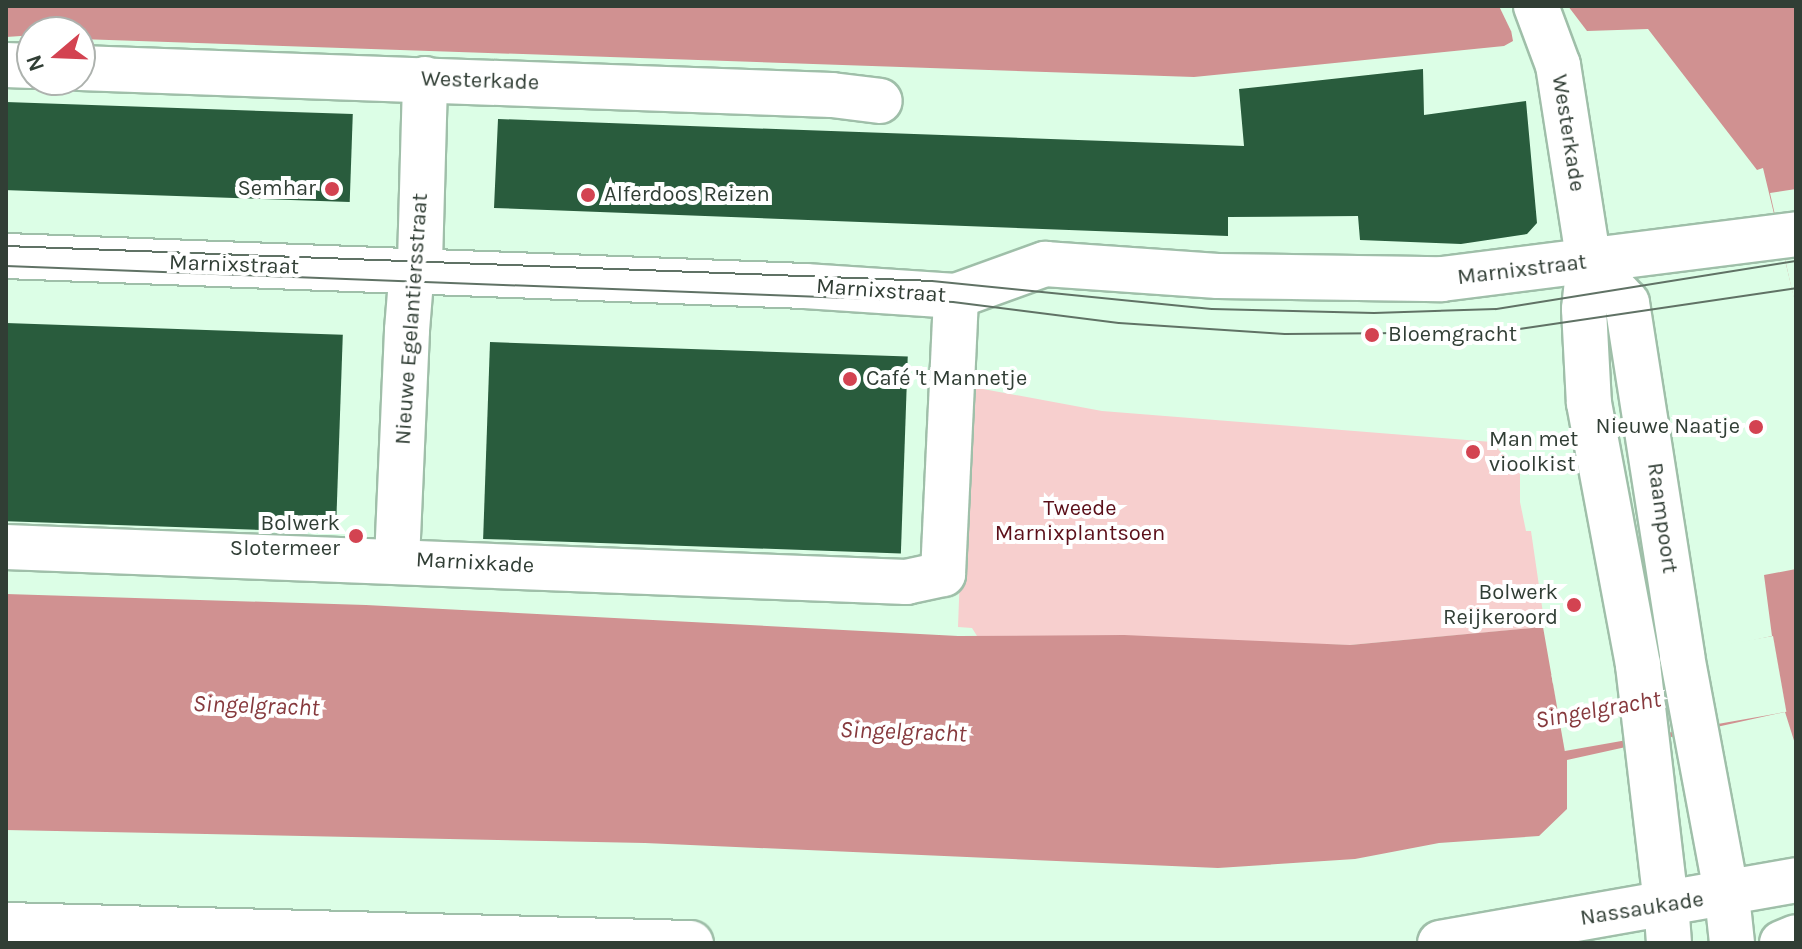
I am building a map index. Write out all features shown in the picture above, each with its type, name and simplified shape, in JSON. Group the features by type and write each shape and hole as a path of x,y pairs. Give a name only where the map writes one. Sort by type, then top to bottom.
{"street":[{"name":"Westerkade","path":"1538,11 1558,65 1589,263 1584,309 1589,403 1638,665 1668,923"},
{"name":"Westerkade","path":"96,69 425,79 880,101"},
{"name":"Nieuwe Egelantiersstraat","path":"397,560 407,330 415,271 420,262 425,79"},
{"name":"Marnixstraat","path":"6,256 956,296 1045,264 1218,276 1428,279 1589,263 1788,234"},
{"name":"Raampoort","path":"1589,263 1627,303 1682,656 1727,896 1732,943"},
{"name":"Marnixkade","path":"6,547 906,582 943,574 956,296"},
{"name":"Nassaukade","path":"1440,943 1668,923 1727,896 1796,880"},
{"path":"6,925 396,940 691,943"},
{"path":"1782,943 1796,937"}],"green space":[{"name":"Tweede Marnixplantsoen","path":"967,386 1102,411 1492,442 1520,474 1520,502 1526,531 1531,531 1545,627 1350,645 977,636 972,628 958,627"}],"water":[{"path":"6,6 1561,6 1511,30 1513,41 1504,46 1194,77 96,40 96,16 16,16 16,36 6,37"},
{"path":"1568,6 1796,6 1796,306 1763,168 1757,170 1648,29 1587,31"},
{"name":"Singelgracht","path":"1796,569 1796,747 1785,712 1567,760 1567,809 1539,836 1439,843 1355,859 1218,868 645,843 6,830 6,594 366,605 958,636 1124,635 1350,645 1543,627 1553,684 1772,636 1764,575"}],"pier":[{"path":"1499,6 1561,6 1511,31"},
{"path":"1796,189 1796,308 1770,193"},
{"path":"1773,636 1786,712 1565,751 1551,675"}],"building":[{"path":"1423,69 1424,115 1526,101 1537,223 1527,234 1461,244 1360,240 1358,216 1228,217 1228,236 494,208 498,119 1244,146 1239,89"},
{"path":"6,102 353,114 350,202 6,190"},
{"path":"6,323 343,335 336,533 6,521"},
{"path":"490,342 908,357 901,553 483,539"}],"tram line":[{"path":"6,246 932,281 1212,309 1374,313 1496,309 1796,261"},
{"path":"6,266 953,302 1119,323 1285,334 1499,332 1796,288"}],"place":[{"name":"Semhar","path":"332,189"},
{"name":"Alferdoos Reizen","path":"588,195"},
{"name":"Bloemgracht","path":"1372,335"},
{"name":"Café 't Mannetje","path":"850,379"},
{"name":"Nieuwe Naatje","path":"1756,427"},
{"name":"Man met vioolkist","path":"1473,452"},
{"name":"Bolwerk Slotermeer","path":"356,536"},
{"name":"Bolwerk Reijkeroord","path":"1574,605"}]}
